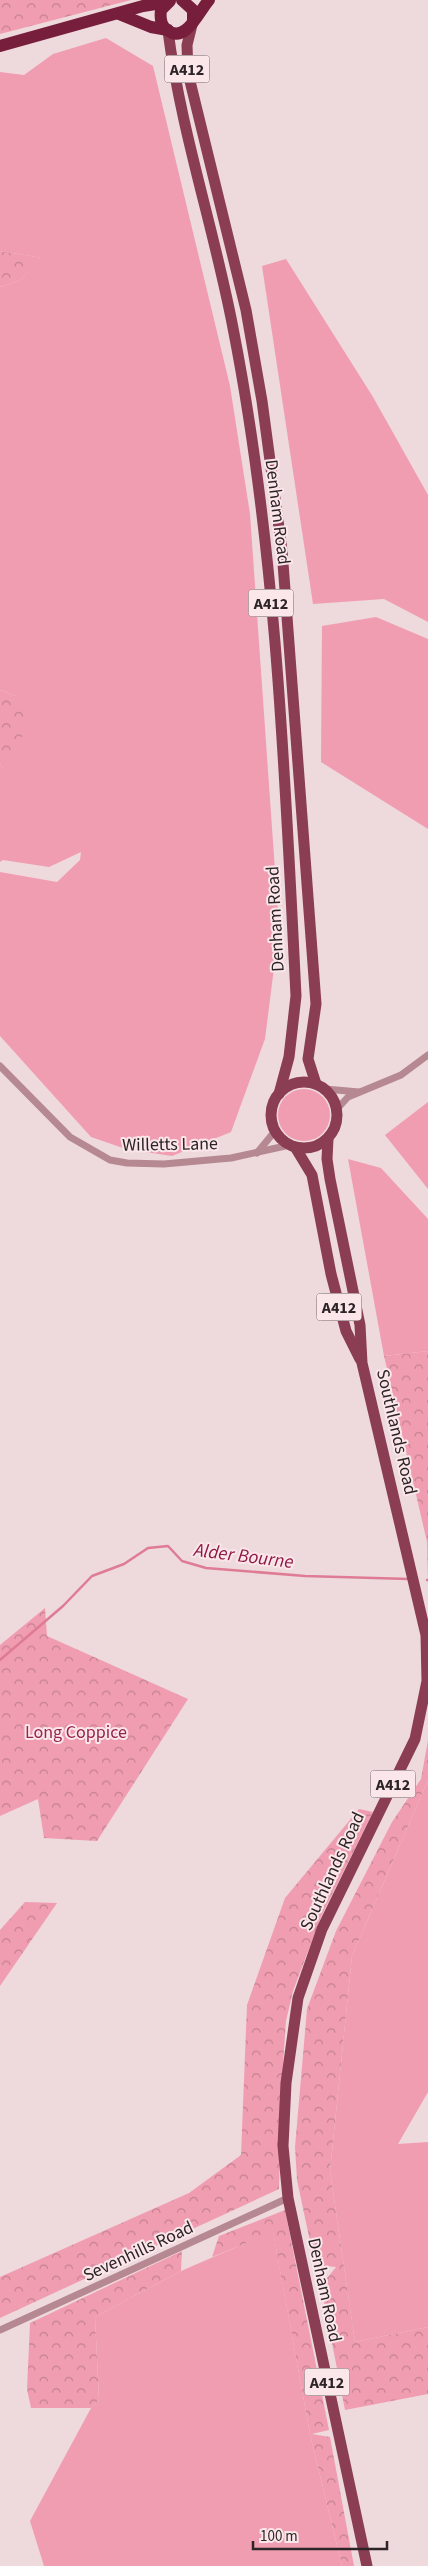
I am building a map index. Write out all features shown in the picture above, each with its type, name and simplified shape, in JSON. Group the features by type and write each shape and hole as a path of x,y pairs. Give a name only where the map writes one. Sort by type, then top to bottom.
{"highway":[{"path":"182,0 193,10 192,23"},
{"path":"119,14 151,27 184,32 209,0"},
{"path":"168,31 161,22 160,16 161,10 170,1"},
{"path":"0,46 143,6 170,1"}],"main road":[{"name":"Denham Road","path":"192,23 187,45 188,73 246,310 262,401 282,550 316,1004 308,1058 310,1071 321,1087"},
{"name":"Denham Road","path":"168,31 177,94 233,327 252,445 271,599 296,996 289,1057 279,1094"},
{"path":"296,1083 321,1087 333,1098 337,1109 337,1122 328,1139 313,1148 292,1146 275,1131 271,1112 279,1094 296,1083"},
{"name":"A412","path":"328,1139 327,1159 360,1325 362,1363"},
{"name":"A412","path":"292,1146 312,1175 331,1274 346,1331 362,1363"},
{"name":"Southlands Road","path":"288,2198 283,2146 286,2083 298,1998 322,1929 415,1739 427,1681 426,1635 362,1363"},
{"name":"Denham Road","path":"288,2198 367,2566"}],"street":[{"path":"337,1109 342,1102 359,1092 380,1086 402,1075 428,1055"},
{"name":"Willetts Lane","path":"0,1066 70,1137 110,1160 127,1163 164,1164 231,1158 292,1146"},
{"path":"321,1087 359,1092"},
{"path":"257,1153 275,1131"},
{"name":"Sevenhills Road","path":"0,2330 288,2198"}],"green space":[{"path":"0,0 131,0 0,34"},
{"path":"106,38 153,66 230,386 250,514 281,956 275,960 265,1039 231,1132 172,1156 126,1149 91,1137 0,1036 0,872 57,882 80,860 81,852 49,867 3,860 0,862 0,764 3,768 16,696 0,690 0,287 19,281 42,258 0,251 0,72 24,75 53,54"},
{"path":"0,251 43,258 19,281 0,287"},
{"path":"286,259 373,397 428,495 428,622 384,599 313,604 262,266"},
{"path":"376,617 428,639 428,829 321,762 322,626"},
{"path":"0,690 16,696 32,710 15,755 3,768 0,764"},
{"path":"299,1089 309,1089 323,1096 330,1110 330,1120 323,1134 309,1141 299,1141 289,1137 282,1130 278,1120 278,1110 282,1100 289,1093"},
{"path":"428,1102 428,1189 385,1135"},
{"path":"348,1159 381,1168 428,1219 428,1351 384,1356"},
{"path":"428,1351 428,1585 427,1542 384,1356"},
{"name":"Long Coppice","path":"45,1608 47,1636 188,1699 97,1841 44,1838 38,1799 0,1816 0,1645"},
{"path":"428,1740 428,1780 352,1956 330,2171 355,2342 428,2327 428,2394 345,2410 320,2281 328,2277 336,2267 315,2265 297,2180 295,2147 307,2009 336,1931 392,1822 421,1779"},
{"path":"428,1780 428,2092 398,2144 428,2142 428,2327 355,2342 330,2171 352,1956"},
{"path":"359,1809 373,1812 321,1917 293,1991 286,2021 281,2092 279,2189 0,2318 0,2277 189,2193 241,2155 247,2005 285,1898"},
{"path":"25,1902 57,1903 0,1986 0,1930"},
{"path":"285,2210 329,2430 312,2434 330,2437 354,2566 342,2566 310,2434 273,2232 212,2257 219,2236"},
{"path":"273,2231 310,2434 342,2566 44,2566 30,2521 91,2408 99,2400 95,2317 181,2271"},
{"path":"182,2251 181,2271 95,2317 99,2400 91,2408 31,2408 27,2389 30,2323"}],"waterway":[{"name":"Alder Bourne","path":"0,1660 63,1606 92,1576 124,1564 148,1548 168,1546 182,1561 206,1568 305,1576 409,1579"}]}
